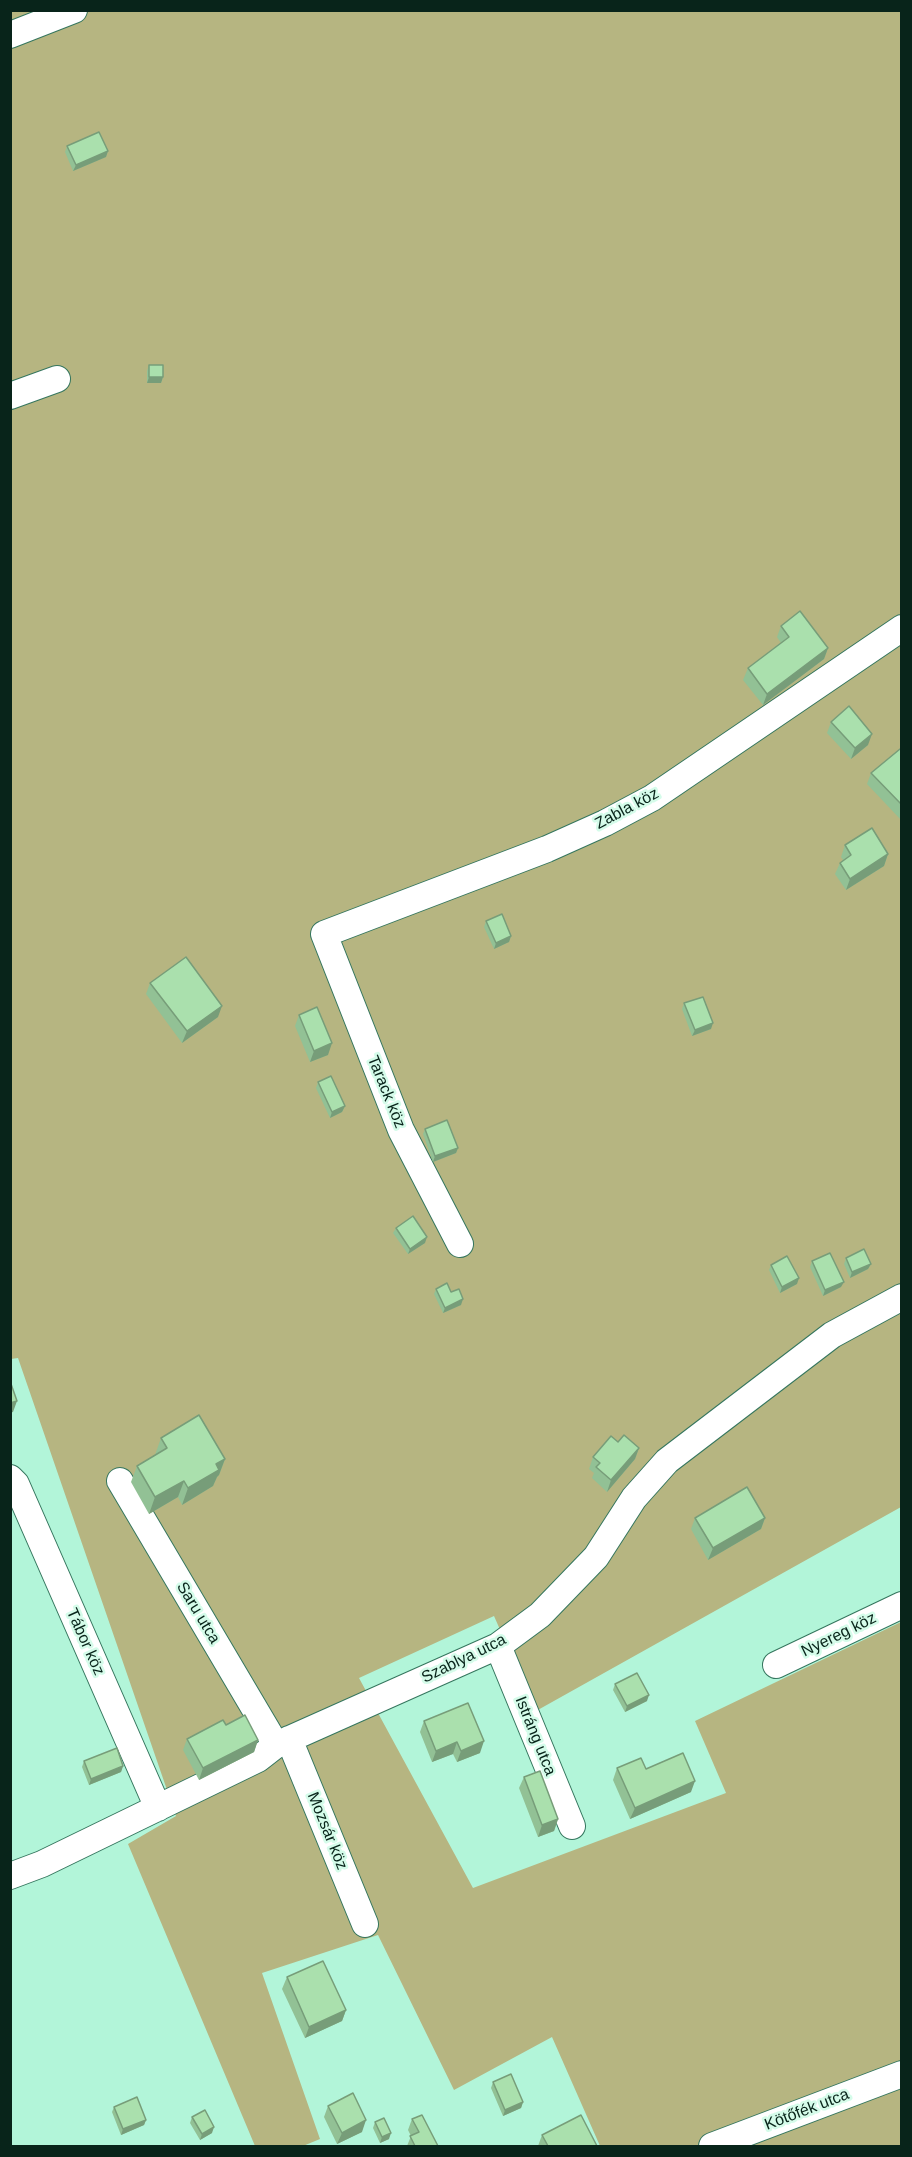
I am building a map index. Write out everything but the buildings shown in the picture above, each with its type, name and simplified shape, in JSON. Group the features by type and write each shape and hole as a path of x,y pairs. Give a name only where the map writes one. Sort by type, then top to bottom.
{"street":[{"path":"10,35 74,10"},
{"path":"10,396 57,379"},
{"name":"Zabla köz","path":"324,934 548,849 652,798 902,628"},
{"name":"Tarack köz","path":"324,934 401,1130 460,1244"},
{"name":"Szablya utca","path":"10,1876 258,1759 282,1742 498,1646 540,1615 596,1557 634,1498 667,1461 832,1335 902,1297"},
{"name":"Tábor köz","path":"10,1478 16,1485 158,1808"},
{"name":"Saru utca","path":"120,1481 282,1742"},
{"name":"Nyereg köz","path":"776,1665 902,1605"},
{"name":"Istráng utca","path":"498,1646 572,1826"},
{"name":"Mozsár köz","path":"282,1742 365,1924"},
{"name":"Kötőfék utca","path":"711,2146 902,2074"}],"shaded area":[{"path":"11,11 901,11 901,1507 536,1711 494,1616 359,1678 473,1888 726,1793 695,1721 901,1622 901,2146 600,2146 552,2037 454,2090 378,1935 262,1973 320,2139 303,2146 255,2146 128,1844 176,1816 18,1358 11,1359"}]}
